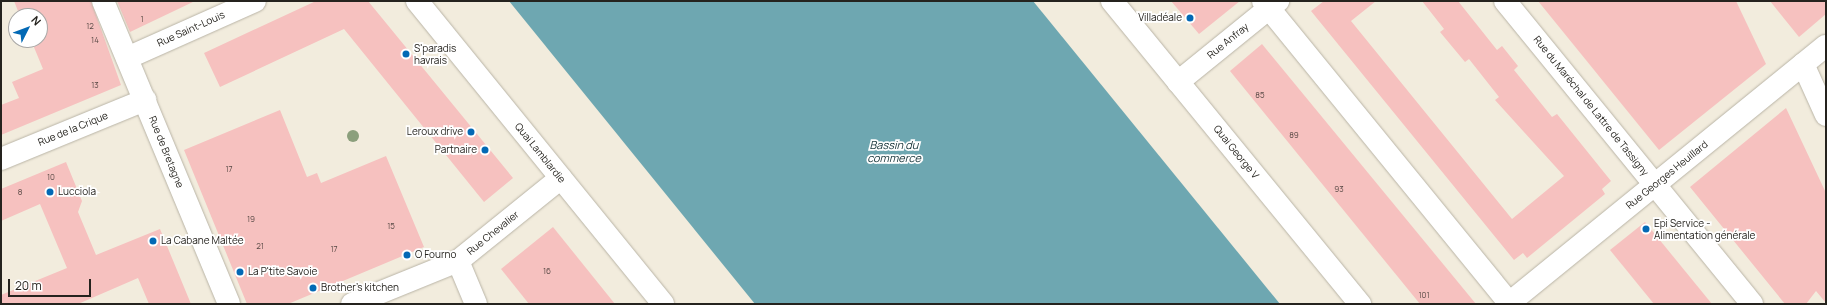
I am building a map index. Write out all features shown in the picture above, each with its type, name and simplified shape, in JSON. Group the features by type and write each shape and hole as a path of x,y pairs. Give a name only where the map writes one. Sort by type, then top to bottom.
{"street":[{"name":"Rue de Bretagne","path":"102,1 145,100 229,304"},
{"name":"Rue Saint-Louis","path":"127,58 255,1"},
{"name":"Quai Lamblardie","path":"417,1 663,304"},
{"name":"Quai George V","path":"1112,1 1360,304"},
{"name":"Rue du Maréchal de Lattre de Tassigny","path":"1505,1 1752,304"},
{"name":"Rue Anfray","path":"1178,82 1270,3"},
{"path":"1270,3 1509,304"},
{"name":"Rue Georges Heuillard","path":"1509,304 1826,46"},
{"path":"1803,64 1826,115"},
{"name":"Rue de la Crique","path":"1,159 145,100"},
{"name":"Rue Chevalier","path":"352,304 458,261 561,178"},
{"path":"458,261 476,304"}],"water":[{"name":"Bassin du commerce","path":"509,1 1033,1 1280,304 755,304"}],"building":[{"path":"14,1 91,1 121,85 1,135 1,105 19,98 12,82 43,69 34,48 48,48 48,8 17,8"},
{"path":"117,1 195,1 130,32"},
{"path":"316,1 368,1 513,178 484,202 344,29 220,87 204,53"},
{"path":"1171,1 1240,1 1199,34"},
{"path":"1324,1 1376,1 1351,21 1512,219 1564,176 1495,100 1499,97 1469,59 1465,62 1440,32 1444,29 1422,1 1458,1 1497,50 1502,46 1518,66 1514,70 1552,117 1557,114 1611,181 1602,189 1605,194 1527,258 1523,253 1514,260 1311,11"},
{"path":"1538,1 1736,1 1766,64 1659,150"},
{"path":"1770,1 1826,1 1826,14 1799,37"},
{"path":"1262,44 1476,304 1420,304 1230,71"},
{"path":"1786,108 1826,193 1826,303 1816,291 1806,304 1785,304 1690,187"},
{"path":"280,110 307,177 317,173 321,183 386,156 424,247 288,304 247,304 184,150"},
{"path":"66,162 82,201 78,212 96,255 160,229 191,304 149,304 138,278 78,304 1,304 1,295 67,268 40,204 1,221 1,189"},
{"path":"1645,222 1712,304 1654,304 1610,250"},
{"path":"553,227 615,304 529,304 501,269"}],"place":[{"name":"Villadéale","path":"1190,18"},
{"name":"S'paradis havrais","path":"406,54"},
{"name":"Leroux drive","path":"471,132"},
{"name":"Partnaire","path":"485,150"},
{"name":"Lucciola","path":"50,192"},
{"name":"Epi Service - Alimentation générale","path":"1646,229"},
{"name":"La Cabane Maltée","path":"153,241"},
{"name":"O Fourno","path":"407,255"},
{"name":"La P'tite Savoie","path":"240,272"},
{"name":"Brother's kitchen","path":"313,288"}]}
